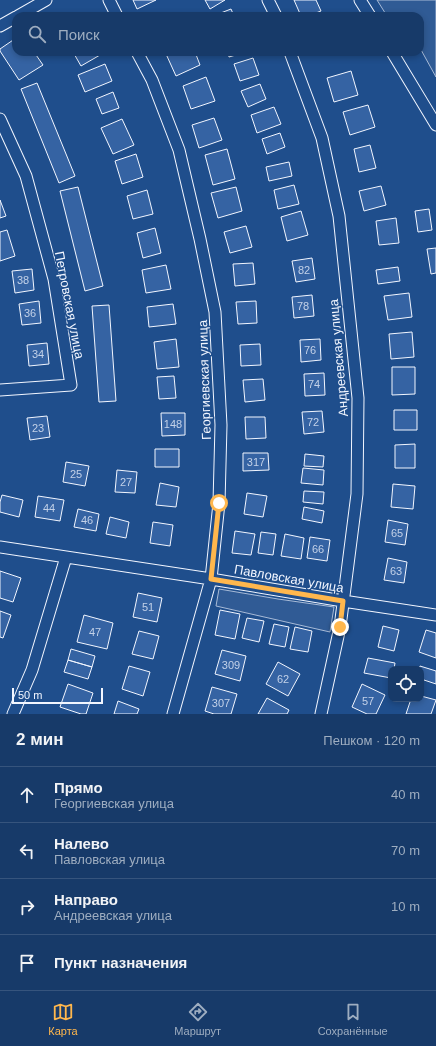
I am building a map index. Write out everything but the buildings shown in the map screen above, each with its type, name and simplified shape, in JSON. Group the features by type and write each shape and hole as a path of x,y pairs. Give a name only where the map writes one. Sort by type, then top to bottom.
{"street":[{"path":"24,12 46,0"},
{"path":"108,0 115,12"},
{"path":"268,0 274,12"},
{"path":"360,0 368,12"},
{"path":"0,26 12,19"},
{"name":"Георгиевская улица","path":"139,56 152,80 179,150 215,312 220,417 219,503 211,579 174,714"},
{"name":"Андреевская улица","path":"291,56 322,138 339,216 358,398 357,494 340,627 321,714"},
{"path":"394,56 436,125"},
{"name":"Петровская улица","path":"0,119 26,176 54,279 71,385 0,390"},
{"name":"Павловская улица","path":"0,547 436,615"},
{"path":"13,714 32,670 66,557"}],"shaded area":[{"path":"377,0 436,0 436,77 424,55 424,12 384,12"},
{"path":"219,589 334,607 330,632 216,606"}],"route":[{"path":"219,503 211,579 343,601 340,627"}]}
